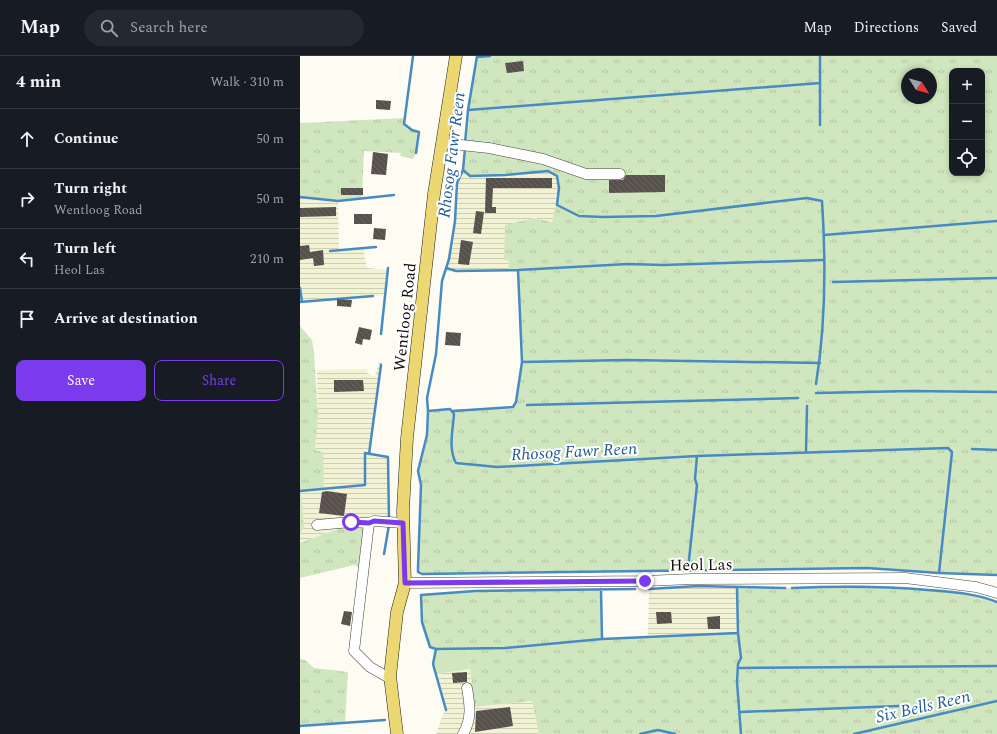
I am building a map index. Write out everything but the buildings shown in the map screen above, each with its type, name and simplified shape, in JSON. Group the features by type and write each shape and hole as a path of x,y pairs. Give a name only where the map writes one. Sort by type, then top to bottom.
{"main road":[{"name":"Wentloog Road","path":"397,734 391,679 392,652 397,612 405,583 403,523 407,438 424,280 442,143 456,56"}],"street":[{"path":"442,143 466,145 543,159 586,174 620,174"},
{"path":"317,525 351,522 369,523 374,521 403,523"},
{"path":"369,523 354,652 370,667 391,679"},
{"name":"Heol Las","path":"405,583 898,578 976,587 997,593"},
{"path":"463,734 468,727 471,713 468,688"}],"green space":[{"path":"477,56 997,56 997,575 867,568 525,572 426,575 418,572 421,485 418,471 427,435 428,411 512,407 516,402 522,362 518,270 508,270 509,261 504,260 505,225 534,218 552,222 557,199 557,176 548,171 505,175 470,176 463,170 468,110"},
{"path":"405,118 404,124 412,130 419,132 416,153 413,159 400,156 401,153 364,151 362,198 338,201 300,197 300,123"},
{"path":"463,170 470,176 505,175 548,171 557,176 559,188 553,222 534,218 504,260 509,261 508,270 456,271 446,268 455,221 457,183"},
{"path":"300,197 338,201 339,250 364,248 365,260 368,268 388,270 385,295 302,302 300,288"},
{"path":"300,326 312,340 314,352 318,416 315,450 323,452 324,489 301,491 304,527 300,535"},
{"path":"379,362 382,363 369,454 388,457 390,519 373,529 335,530 300,543 300,535 304,527 301,491 324,489 320,452 315,450 318,416 317,370 368,369 367,373 375,377"},
{"path":"352,526 361,526 364,529 361,568 354,565 300,578 300,543 335,530"},
{"path":"860,585 963,592 997,602 997,734 539,734 532,701 474,707 468,648 436,649 430,647 422,622 421,595 475,591 601,589 602,639 738,633 737,587 792,588"},
{"path":"698,586 737,587 738,633 648,638 649,589"},
{"path":"468,648 470,669 436,674 433,664 436,649"},
{"path":"300,659 305,660 314,668 348,672 345,723 300,726"},
{"path":"470,669 474,707 532,701 539,734 436,734 443,714 446,710 436,674"}],"waterway":[{"path":"413,56 404,124 412,130 419,132 416,153"},
{"name":"Rhosog Fawr Reen","path":"465,143 468,110 477,56"},
{"path":"477,57 490,56"},
{"path":"820,56 820,125"},
{"path":"468,110 820,83"},
{"name":"Rhosog Fawr Reen","path":"465,148 463,170 457,183 455,221 449,259 442,281 436,354 427,398 428,411 450,409 454,414 452,452 456,463 497,467 697,456 948,448 952,452 939,573 997,575"},
{"path":"463,170 470,176 505,175 548,171 557,176 559,188 557,205 579,216 656,216 807,198 822,201 824,292 822,338 816,384"},
{"path":"300,197 338,201 394,195"},
{"path":"824,235 997,221"},
{"path":"330,251 376,247"},
{"path":"446,268 456,271 518,270 628,264 663,265 823,260"},
{"path":"381,334 388,268"},
{"path":"453,411 513,407 516,402 522,362 518,270"},
{"path":"833,282 997,278"},
{"path":"300,288 302,302"},
{"path":"300,302 373,296"},
{"path":"522,362 627,360 820,363"},
{"path":"369,454 381,365"},
{"path":"816,393 912,391 997,392"},
{"path":"527,405 798,398"},
{"path":"806,452 807,406"},
{"path":"428,411 427,435 418,471 421,485 418,572 422,574 867,568 939,573"},
{"path":"972,449 997,450"},
{"path":"300,491 365,485 365,453 388,457 389,520"},
{"path":"688,569 697,485 695,479 697,456"},
{"path":"384,554 389,525"},
{"path":"649,589 698,586 785,588"},
{"path":"737,587 738,633 741,658 738,664 737,682 741,734"},
{"path":"792,588 860,587 946,591 963,593 997,602"},
{"path":"601,589 602,639"},
{"path":"446,710 433,664 436,649 430,647 422,622 421,595 475,591 635,589"},
{"path":"436,649 505,648 602,639 738,633"},
{"path":"738,668 997,666"},
{"name":"Six Bells Reen","path":"854,734 997,701"},
{"path":"740,712 899,706"},
{"path":"300,726 385,720"},
{"path":"640,734 658,730 675,734"}],"route":[{"path":"351,522 369,523 374,521 403,523 405,583 545,580 645,581"}]}
